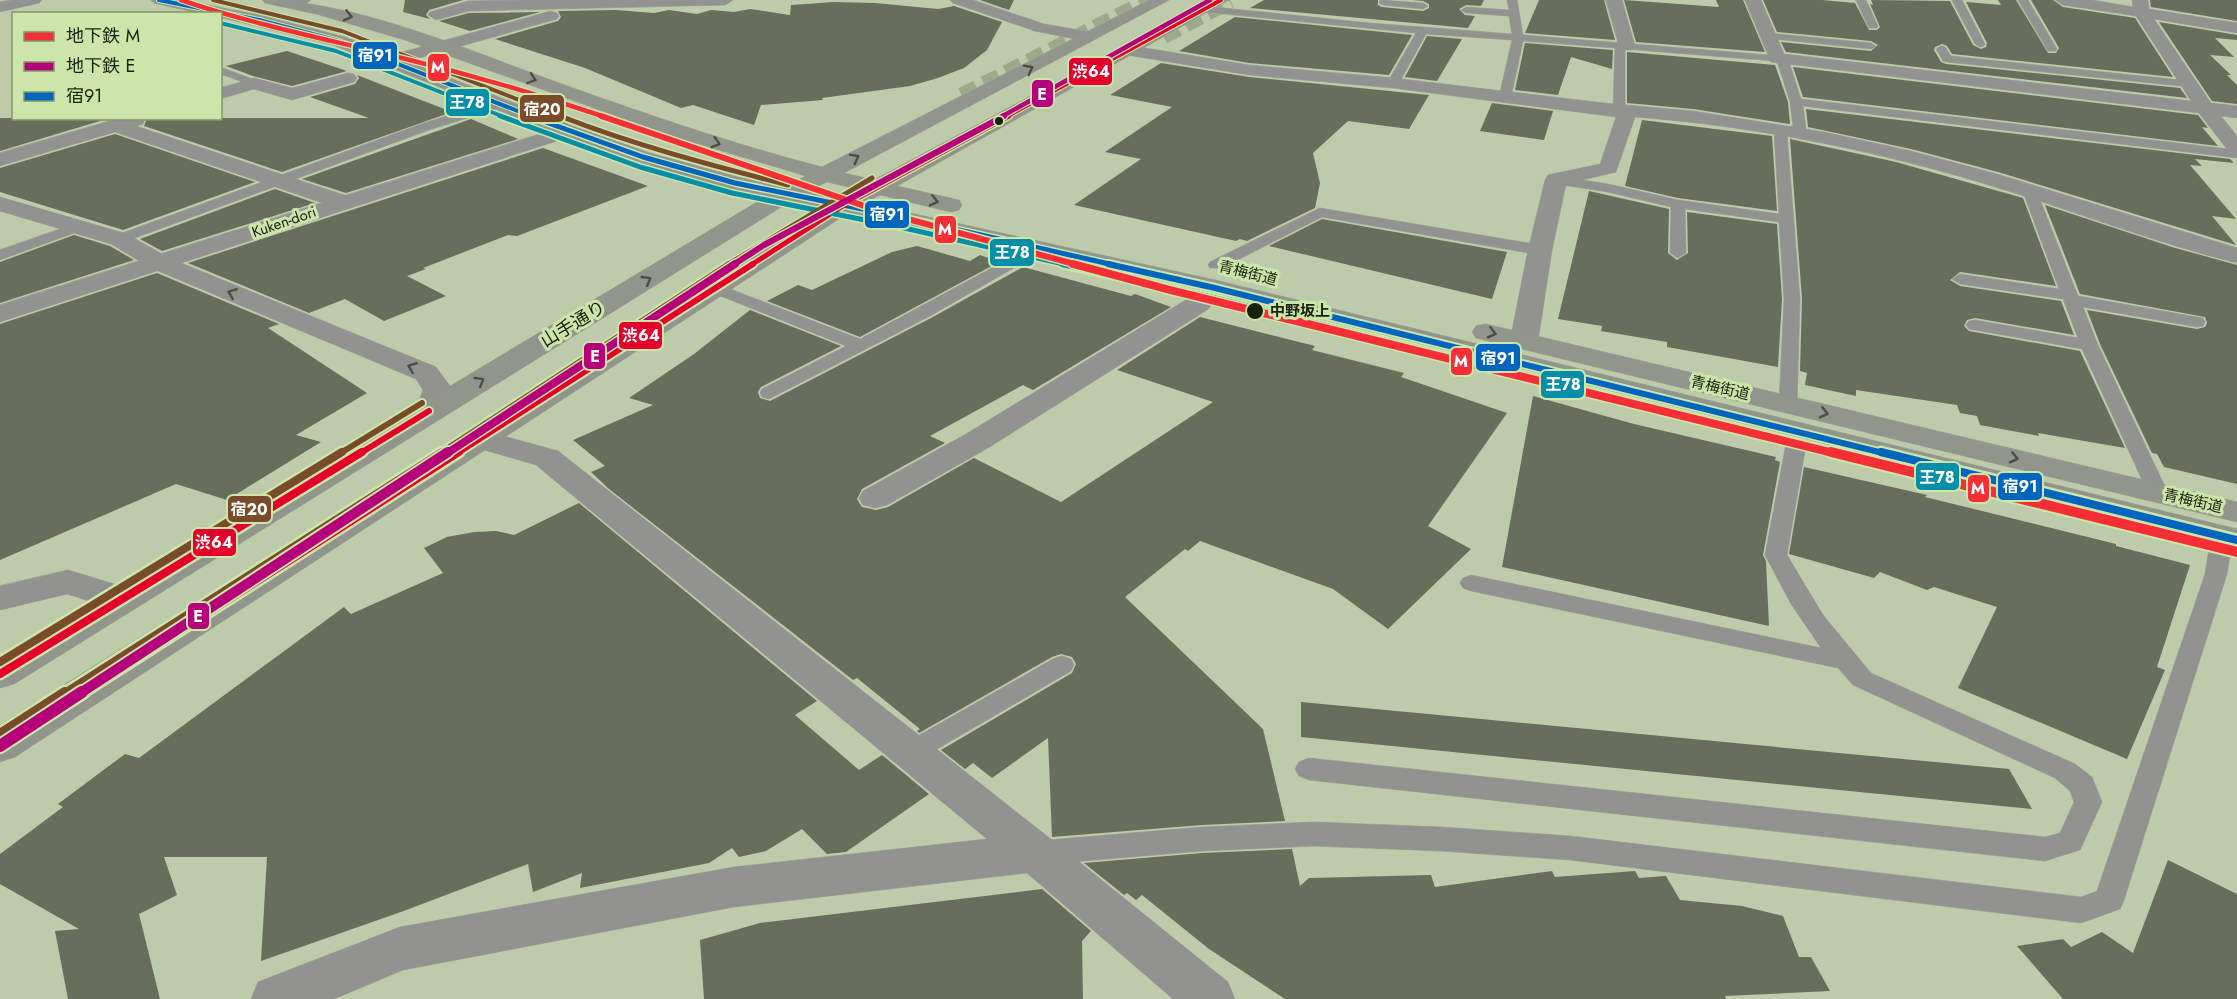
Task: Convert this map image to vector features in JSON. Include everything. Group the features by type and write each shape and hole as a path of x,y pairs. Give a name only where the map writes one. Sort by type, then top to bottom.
{"main road":[{"name":"青梅街道","path":"159,0 215,12"},
{"name":"山手通り","path":"0,674 785,195 1161,0"},
{"path":"0,746 843,206 1221,0"},
{"name":"青梅街道","path":"276,1 389,28 643,120 780,162 1798,433 2230,538"},
{"name":"青梅街道","path":"222,14 312,33 568,131 687,170 785,195 1040,248 1216,277 1524,341 2237,512"},
{"path":"683,257 727,279"}],"street":[{"path":"0,7 34,0"},
{"path":"276,1 303,0"},
{"path":"436,15 468,6 725,0"},
{"path":"958,0 1041,28 1090,37"},
{"path":"1614,0 1623,46"},
{"path":"1753,0 1777,58 2237,112"},
{"path":"2063,0 2141,7 2237,28"},
{"path":"391,62 599,3"},
{"path":"2141,7 2205,108 2237,149"},
{"path":"1127,50 1250,70 1393,83 1787,129 1892,152 2237,256"},
{"path":"222,93 254,83 292,94 348,78"},
{"path":"1524,341 1540,250 1556,180 1609,168 1626,115 1619,110"},
{"path":"0,160 134,120"},
{"path":"116,126 342,202"},
{"name":"Kuken-dori","path":"0,314 568,131"},
{"path":"0,204 119,239 160,263 426,373 438,390 430,411"},
{"path":"875,498 997,429 1198,304 1216,277"},
{"path":"482,439 547,458 1036,853 1210,999"},
{"path":"0,598 68,582 121,599"},
{"path":"276,999 400,949 734,887 1036,853"}],"lane":[{"path":"1505,97 1518,38 1512,0"},
{"path":"1861,0 1873,26"},
{"path":"1957,0 1980,44"},
{"path":"2023,0 2052,49"},
{"path":"1204,9 1378,11 1423,6"},
{"path":"1466,10 1514,13"},
{"path":"1378,11 1423,30 1777,58 1783,62 1796,102 1800,129 1780,131 1792,298 1788,404"},
{"path":"1393,83 1423,30"},
{"path":"1768,36 1870,46"},
{"path":"1619,110 1623,46"},
{"path":"1941,49 1947,59 2190,84"},
{"path":"222,71 254,83"},
{"path":"1796,102 2237,154"},
{"path":"119,239 425,127 498,104"},
{"path":"1556,180 1618,190 1678,204 1786,219"},
{"path":"2030,192 2090,345 2158,493"},
{"path":"1678,204 1678,253"},
{"path":"1216,277 1320,212 1540,250"},
{"path":"0,255 80,226"},
{"path":"769,393 1040,248"},
{"path":"727,279 860,345"},
{"path":"1960,279 2071,297 2197,322"},
{"path":"1976,325 2090,345"},
{"path":"1309,769 2045,849 2070,842 2088,802 2082,785 2065,771 1862,679 1844,661 1785,574 1776,555 1798,433"},
{"path":"1036,853 1202,839 1314,834 1441,839 1570,848 2081,910 2109,900 2216,574 2230,538"},
{"path":"1471,583 1844,661"},
{"path":"912,752 1062,665"}],"building":[{"path":"405,0 463,0 429,10 426,15 430,19 403,12"},
{"path":"980,0 1014,0 1009,10"},
{"path":"1264,0 1378,0 1378,5 1382,7 1423,11 1429,8 1429,4 1412,0 1484,0 1481,6 1466,5 1459,9 1465,15 1475,16 1468,28 1250,8"},
{"path":"1539,0 1604,0 1615,40 1525,33"},
{"path":"1624,0 1719,7 1716,0 1743,0 1765,52 1636,42"},
{"path":"1763,0 1822,0 1855,3 1869,30 1877,30 1880,27 1870,4 1873,5 1871,0 1950,1 1973,45 1981,49 1986,47 1987,43 1966,2 2001,5 1998,0 2016,0 2048,53 2056,53 2059,48 2031,0 2053,0 2063,7 2135,18 2173,77 1952,54 1947,46 1942,44 1934,50 1941,62 1946,64 2180,88 2187,98 1786,52 1781,42 1871,51 1878,45 1871,41 1777,32"},
{"path":"2150,0 2237,0 2237,21 2151,7"},
{"path":"834,2 938,9 954,6 1002,22 987,50 964,68 910,86 822,98 823,100 761,105 754,125 693,105 681,108 585,68 495,39 558,21 561,17 558,11 616,10 654,13 669,10 697,14 711,10 734,12 750,9 790,15 791,5"},
{"path":"540,12 470,31 439,21 469,13"},
{"path":"1235,17 1412,35 1389,75 1249,63 1179,51"},
{"path":"2159,22 2237,35 2237,40 2215,38 2234,57 2210,55 2231,75 2227,75 2237,85 2237,104 2212,101"},
{"path":"1427,36 1462,39 1437,81 1405,77"},
{"path":"1525,43 1613,50 1612,69 1571,57 1558,95 1515,90"},
{"path":"287,51 347,71 292,86 226,66"},
{"path":"1627,52 1775,65 1788,102 1790,124 1693,109 1627,103"},
{"path":"1161,63 1249,77 1429,95 1409,129 1348,121 1313,153 1320,183 1315,208 1247,241 1240,239 1236,241 1074,205 1141,159 1105,152 1172,107 1110,95"},
{"path":"1793,67 2198,115 2208,128 2202,127 2218,146 1803,97"},
{"path":"357,75 452,112 282,172 144,126 146,120 369,118 310,97 355,84 359,78"},
{"path":"1492,103 1553,111 1544,140 1480,131"},
{"path":"1806,109 2230,159 2234,163 2195,159 2202,166 2190,165 2236,219 2212,216 2236,245 1998,172 1911,149 1808,127"},
{"path":"0,118 103,120 0,151"},
{"path":"471,119 518,139 346,193 302,179"},
{"path":"1642,120 1772,136 1777,211 1678,198 1625,186"},
{"path":"115,134 255,182 123,230 0,192 0,168"},
{"path":"1790,139 1896,162 2023,198 2056,286 1960,272 1950,280 1960,286 2061,301 2074,335 1975,318 1967,320 1964,326 1969,331 2080,351 2125,448 1980,425 1977,416 1960,413 1957,405 1856,390 1856,396 1805,385 1807,373 1800,371 1802,299"},
{"path":"543,148 648,186 517,236 508,235 407,276 446,296 384,321 345,299 309,313 188,263"},
{"path":"275,189 315,203 162,251 140,239"},
{"path":"1589,191 1669,209 1668,253 1677,260 1688,253 1687,212 1777,224 1782,299 1778,367 1667,347 1667,342 1601,331 1602,326 1558,319"},
{"path":"2045,205 2172,247 2237,265 2237,484 2164,467 2157,454 2152,453 2100,344 2087,310 2197,329 2205,327 2207,323 2205,317 2080,294"},
{"path":"1322,219 1507,252 1492,299 1269,246"},
{"path":"74,235 110,246 134,260 0,303 0,262"},
{"path":"917,246 970,261 980,255 999,262 860,337 767,301 798,285 812,290 892,252"},
{"path":"1023,267 1131,296 1135,294 1171,307 1033,390 1023,385 930,436 945,443 862,489 857,499 862,507 876,510 888,507 974,458 1061,502 1213,402 1117,370 1200,317 1315,346 1312,350 1404,373 1401,377 1507,413 1428,526 1471,549 1388,629 1333,589 1200,541 1188,551 1185,549 1125,597 1263,729 1285,821 1052,837 1048,738 992,778 973,763 965,769 941,750 1072,673 1076,664 1072,657 1061,654 1052,657 919,733 917,731 920,729 857,678 853,680 609,489 591,472 605,466 573,440 653,405 629,398 694,354 750,310 841,346 761,387 758,392 760,398 770,401 931,318"},
{"path":"157,273 279,324 268,328 367,393 296,435 321,442 227,500 176,484 0,560 0,324"},
{"path":"1533,396 1634,424 1776,457 1775,460 1780,462 1763,555 1766,561 1769,626 1502,567"},
{"path":"1804,467 1927,495 1925,497 2116,544 2116,546 2190,565 2157,667 2165,670 2127,759 1958,688 1997,607 1934,587 1927,590 1880,572 1874,578 1789,554"},
{"path":"579,503 817,701 795,715 859,770 882,755 929,794 846,852 827,854 802,829 766,851 739,857 732,848 709,863 580,888 582,873 533,892 528,864 261,961 267,857 164,857 177,895 139,914 160,999 68,999 55,931 79,929 0,884 0,854 63,807 58,804 125,754 139,758 344,607 351,614 443,573 424,548 447,537 474,532 496,531 514,535"},
{"path":"1301,702 2009,769 2032,809 1301,737"},
{"path":"1292,849 1300,886 1309,878 1431,875 1435,887 1552,871 1555,877 1635,871 1639,878 1666,876 1680,900 1742,906 1783,916 1799,957 1811,957 1830,991 1725,996 1726,999 1285,999 1209,949 1142,895 1136,900 1127,893 1124,895 1084,863 1202,853"},
{"path":"2168,860 2237,894 2237,999 2063,999 2017,946 2063,939 2071,947 2102,932 2133,953"},
{"path":"1042,889 1091,931 1082,941 1083,999 704,999 700,940 760,923"}],"tunnel":[{"path":"962,96 1151,0"},
{"path":"1163,36 1230,0"}],"metro line":[{"name":"M","path":"181,0 216,12"},
{"name":"E","path":"0,746 764,245 928,158 1210,0"},
{"name":"M","path":"222,14 400,57 541,95 882,212 1170,290 2237,552"}],"transit line":[{"name":"宿91","path":"159,0 219,12"},
{"name":"宿20","path":"213,0 342,31 607,134 690,160 788,185"},
{"name":"渋64","path":"0,746 843,206 1221,0"},
{"name":"宿91","path":"222,13 339,41 568,131 643,157 735,183 906,218 1215,288 2237,540"},
{"name":"王78","path":"222,23 336,51 565,141 640,167 732,193 904,228 1213,298 2234,550"},
{"name":"宿20","path":"0,734 442,452 733,261 872,178"},
{"name":"宿20","path":"0,662 422,403"},
{"name":"渋64","path":"0,674 429,411"}],"place":[{"name":"中野坂上","path":"1255,311"}]}
